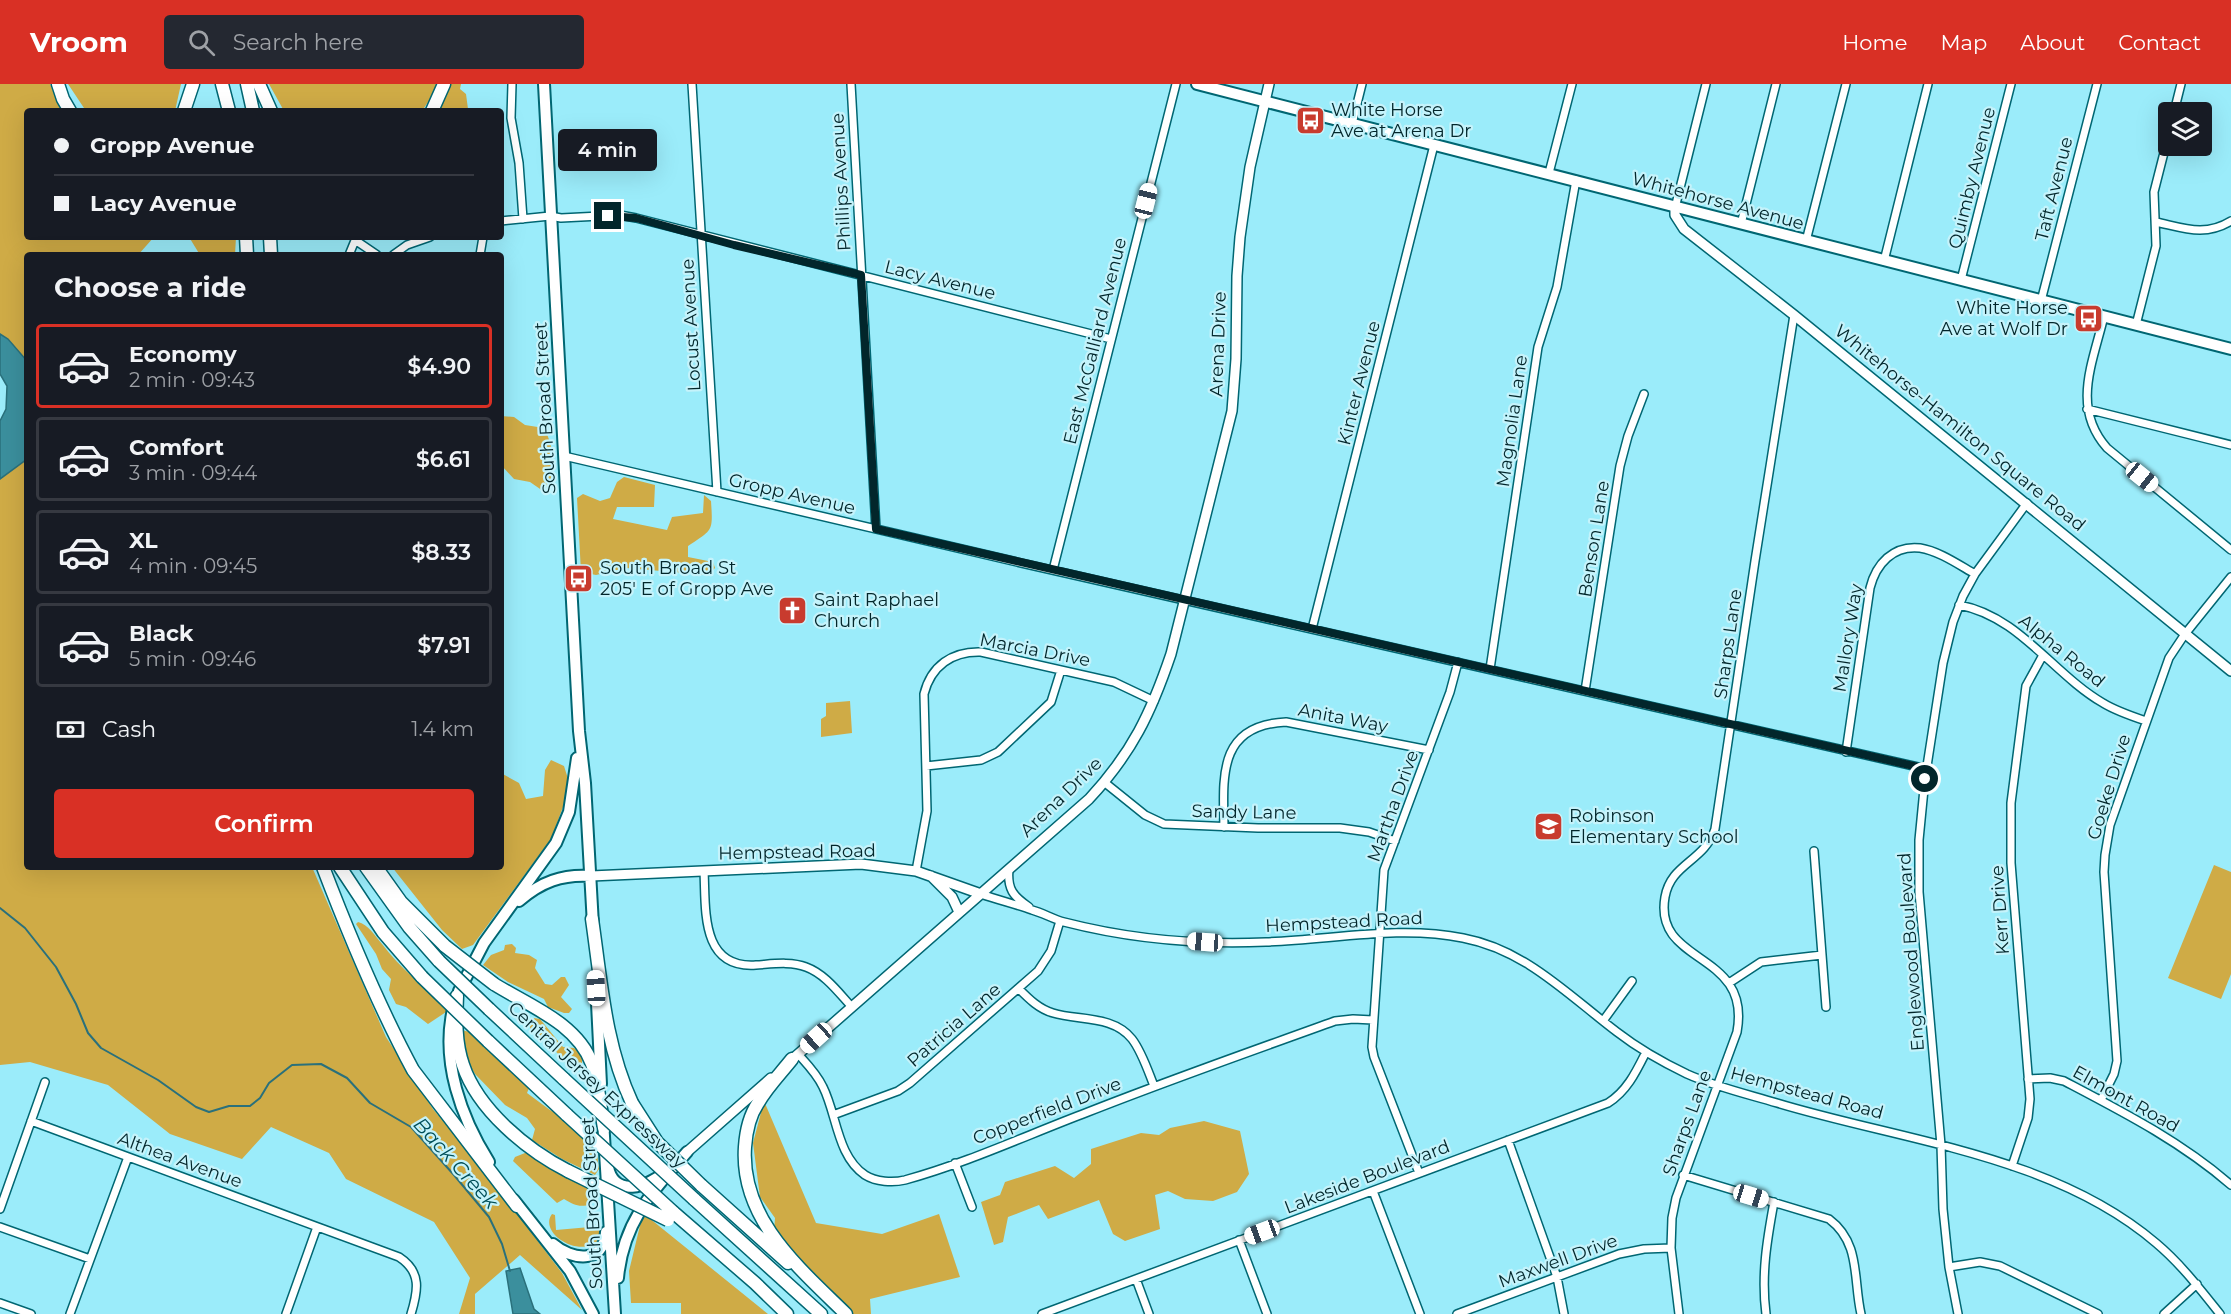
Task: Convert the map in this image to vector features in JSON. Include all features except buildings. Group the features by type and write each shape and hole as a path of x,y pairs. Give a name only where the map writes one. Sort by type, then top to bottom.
{"highway":[{"path":"58,84 68,108"},
{"path":"185,108 193,84"},
{"path":"222,84 228,108"},
{"path":"247,84 252,108"},
{"path":"260,84 270,108"},
{"path":"433,108 444,84"},
{"path":"323,870 413,1070 517,1206"},
{"path":"342,870 383,932 422,977 670,1216 740,1275 755,1283 787,1314"},
{"name":"Central Jersey Expressway","path":"368,870 409,927 439,961 564,1079 821,1314"},
{"path":"378,870 401,902 445,946 494,984 561,1024 580,1042 594,1071 604,1128"},
{"path":"592,919 608,1032 616,1063 632,1103 657,1142 845,1313"},
{"path":"457,996 455,1026 462,1063 472,1085 489,1108 519,1139 549,1162 670,1216"},
{"path":"795,1057 758,1103 752,1114 744,1157 748,1186 766,1228 798,1267 845,1313"}],"main road":[{"name":"South Broad Street","path":"544,84 579,731 591,876 605,1154 616,1314"},
{"name":"Whitehorse Avenue","path":"1197,84 2231,349"},
{"name":"Arena Drive","path":"687,1152 1089,799 1132,745 1154,701 1171,654 1232,411 1236,360 1239,237 1250,166 1269,84"},
{"name":"Whitehorse-Hamilton Square Road","path":"1675,208 1675,214 1684,229 2027,503 2231,671"},
{"name":"South Broad Street","path":"579,731 573,797 563,829 548,856 484,942 457,996 449,1036 451,1068 455,1083 478,1144 517,1206 570,1271 593,1314"},
{"name":"Hempstead Road","path":"591,876 861,864 916,871 981,894"},
{"path":"505,913 545,882 572,875 591,876"},
{"path":"929,875 952,897 959,912"},
{"path":"605,1154 612,1179 630,1188 636,1188 661,1175 687,1152"},
{"path":"616,1314 619,1266 627,1233 645,1202 687,1152"},
{"path":"535,1228 559,1249 585,1257 591,1256 605,1242 609,1220"}],"street":[{"path":"512,84 512,118 519,163 523,219"},
{"name":"Locust Avenue","path":"692,84 717,492"},
{"name":"Phillips Avenue","path":"851,84 876,529"},
{"name":"East McGalliard Avenue","path":"1053,570 1176,84"},
{"path":"1352,124 1362,84"},
{"path":"1549,173 1572,84"},
{"path":"1675,208 1706,84"},
{"path":"1741,224 1776,84"},
{"path":"1806,241 1846,84"},
{"path":"1884,261 1928,84"},
{"name":"Quimby Avenue","path":"1961,280 2011,84"},
{"name":"Taft Avenue","path":"2041,301 2097,84"},
{"path":"2176,102 2181,84"},
{"name":"Kinter Avenue","path":"1312,629 1434,144"},
{"path":"2136,325 2156,246 2154,192 2163,156"},
{"name":"Magnolia Lane","path":"1490,669 1538,346 1557,288 1576,180"},
{"name":"Lacy Avenue","path":"504,222 550,216 561,218 620,215 1111,339"},
{"path":"2156,222 2200,231 2211,230 2231,221"},
{"path":"357,240 373,252"},
{"path":"397,252 407,245 421,240"},
{"name":"Sharps Lane","path":"1679,1314 1671,1248 1672,1218 1683,1175 1737,1032 1739,1021 1737,1001 1729,982 1718,971 1678,942 1668,926 1664,908 1665,898 1671,880 1685,864 1701,853 1712,837 1794,315"},
{"path":"2104,316 2086,389 2087,409 2093,430 2107,448 2231,550"},
{"name":"Benson Lane","path":"1585,691 1620,466 1644,394"},
{"path":"2087,409 2231,445"},
{"name":"Gropp Avenue","path":"564,456 1927,769"},
{"name":"Englewood Boulevard","path":"1958,1314 1949,1267 1943,1209 1941,1145 1919,892 1919,840 1927,769 1947,641 1959,605 1975,574 2027,503"},
{"name":"Mallory Way","path":"1846,752 1870,588 1877,568 1898,551 1919,548 1932,551 1975,574"},
{"name":"Goeke Drive","path":"2101,1100 2114,1074 2117,1061 2104,855 2110,825 2169,658 2185,634 2231,577"},
{"name":"Alpha Road","path":"1959,605 1977,609 1998,619 2103,703 2146,721"},
{"name":"Marcia Drive","path":"916,871 927,811 924,694 930,676 943,662 960,654 981,652 1114,682 1154,701"},
{"name":"Kerr Drive","path":"2012,1166 2029,1112 2011,864 2011,803 2026,686 2043,655"},
{"name":"Martha Drive","path":"1419,1173 1372,1047 1379,934 1384,870 1450,692 1458,662"},
{"path":"926,766 981,760 998,752 1051,702 1061,670"},
{"name":"Anita Way","path":"1224,827 1223,778 1226,762 1238,742 1264,725 1286,722 1429,750"},
{"name":"Sandy Lane","path":"1104,782 1154,820 1174,826 1340,828 1369,832 1395,841"},
{"path":"1814,851 1826,1008"},
{"path":"1009,869 1007,882 1012,894 1036,911"},
{"path":"704,871 707,929 710,939 722,955 747,966 791,963 809,968 828,981 851,1006"},
{"name":"Hempstead Road","path":"981,894 1060,921 1131,935 1205,942 1271,942 1379,934 1438,934 1492,945 1543,973 1646,1052 1690,1075 1833,1120 1941,1145 2012,1166 2067,1188 2132,1224 2156,1243 2197,1284 2220,1314"},
{"name":"Patricia Lane","path":"833,1115 898,1091 910,1083 1038,971 1046,961 1060,921"},
{"path":"1729,982 1761,962 1822,955"},
{"path":"1603,1021 1632,981"},
{"path":"1019,989 1034,1004 1052,1013 1108,1023 1125,1032 1137,1047 1154,1086"},
{"name":"Copperfield Drive","path":"795,1057 824,1088 852,1162 864,1175 893,1182 903,1181 955,1163 1154,1086 1335,1021 1373,1020"},
{"name":"Lakeside Boulevard","path":"1047,1313 1614,1099 1629,1084 1646,1052"},
{"name":"Elmont Road","path":"2028,1079 2058,1080 2101,1100 2171,1139 2231,1185"},
{"path":"0,1209 45,1082"},
{"name":"Althea Avenue","path":"31,1121 406,1261 415,1273 418,1290 411,1314"},
{"path":"1508,1140 1557,1277 1564,1314"},
{"path":"70,1314 128,1157"},
{"path":"955,1163 972,1208"},
{"path":"1683,1175 1829,1219 1843,1231 1852,1248 1861,1314"},
{"path":"1373,1191 1420,1314"},
{"path":"1766,1314 1764,1260 1774,1202"},
{"path":"0,1227 90,1259"},
{"path":"286,1314 317,1227"},
{"path":"1239,1240 1267,1314"},
{"name":"Maxwell Drive","path":"1457,1314 1630,1251 1671,1248"},
{"path":"1949,1267 1980,1262 2000,1266 2083,1311 2098,1314"},
{"path":"1136,1279 1149,1314"},
{"path":"2164,1314 2197,1284"},
{"path":"0,1303 31,1314"}],"shaded area":[{"path":"0,84 50,84 61,108 24,108 24,240 151,240 141,252 24,252 24,358 8,339 0,334"},
{"path":"68,84 181,84 176,108 84,108"},
{"path":"269,84 436,84 434,93 424,108 282,108"},
{"path":"451,84 461,84 460,89 466,94 468,108 439,108"},
{"path":"191,240 236,240 235,252 198,252"},
{"path":"504,416 514,417 525,425 544,428 552,452 553,469 543,491 530,482 514,479 504,468"},
{"path":"24,461 24,870 313,870 386,1037 433,1109 484,1170 562,1273 582,1310 520,1255 475,1294 475,1314 459,1314 470,1278 434,1222 346,1179 329,1153 271,1127 242,1159 170,1134 108,1085 30,1062 0,1065 0,479"},
{"path":"624,477 655,485 654,507 617,507 613,519 667,530 672,517 703,513 704,495 711,501 710,529 688,546 688,557 713,562 715,568 708,575 626,568 596,575 581,572 577,498 583,494 600,501 610,498 617,482"},
{"path":"850,701 852,733 821,737 821,719 826,716 826,703"},
{"path":"551,760 564,766 569,782 563,807 551,839 473,945 462,949 442,930 394,870 504,870 504,775 519,783 526,799 543,796 545,770"},
{"path":"2214,865 2231,872 2231,974 2221,999 2168,978"},
{"path":"358,922 368,928 404,969 447,1007 446,1012 428,1024 406,1007 396,1004 389,990 391,979 382,969 376,954 356,924"},
{"path":"512,944 516,948 515,953 529,955 537,960 535,968 545,984 552,985 561,977 565,977 569,985 561,997 572,1009 569,1013 548,1007 544,999 508,982 483,965 491,955 504,950 505,945"},
{"path":"534,1018 540,1019 563,1047 574,1048 582,1055 582,1063 576,1069 567,1065 549,1043 531,1030 528,1022"},
{"path":"462,1030 473,1033 526,1082 529,1088 527,1093 562,1116 596,1146 599,1169 595,1175 562,1159 532,1140 535,1129 527,1118 505,1105 475,1074 464,1055"},
{"path":"764,1101 816,1223 882,1234 939,1214 960,1277 870,1299 871,1314 848,1314 773,1245 775,1218 760,1197 753,1143"},
{"path":"1204,1121 1240,1131 1249,1174 1237,1192 1213,1201 1185,1199 1168,1191 1155,1195 1160,1229 1125,1241 1113,1234 1099,1200 1048,1219 1039,1205 1008,1217 1003,1242 994,1245 981,1202 1000,1195 1005,1182 1055,1166 1074,1178 1091,1164 1091,1149 1141,1133 1159,1135 1170,1128"},
{"path":"525,1153 594,1190 595,1195 591,1204 577,1205 564,1199 557,1203 513,1161 515,1157"},
{"path":"643,1213 768,1314 681,1314 681,1303 631,1303 629,1271"},
{"path":"552,1214 555,1215 556,1230 590,1227 598,1223 601,1237 594,1244 584,1247 565,1242 551,1230 549,1222"}],"water":[{"path":"0,334 8,339 24,358 24,461 0,479 0,421 6,409 7,386 0,374"},
{"path":"520,1268 534,1309 540,1314 513,1314 506,1271"}],"waterway":[{"name":"Back Creek","path":"0,908 25,928 56,967 76,1004 88,1033 101,1048 158,1080 196,1107 209,1112 229,1106 250,1106 260,1098 269,1083 292,1065 321,1064 347,1078 370,1103 411,1127 454,1175 489,1217 502,1244 510,1271"}],"place":[{"name":"White Horse Ave at Arena Dr","path":"1310,120"},
{"name":"White Horse Ave at Wolf Dr","path":"2089,318"},
{"name":"South Broad St 205' E of Gropp Ave","path":"579,578"},
{"name":"Saint Raphael Church","path":"793,610"},
{"name":"Robinson Elementary School","path":"1548,826"}],"route":[{"path":"608,216 620,215 636,218 734,245 861,275 876,529 1927,769 1925,779"}]}
